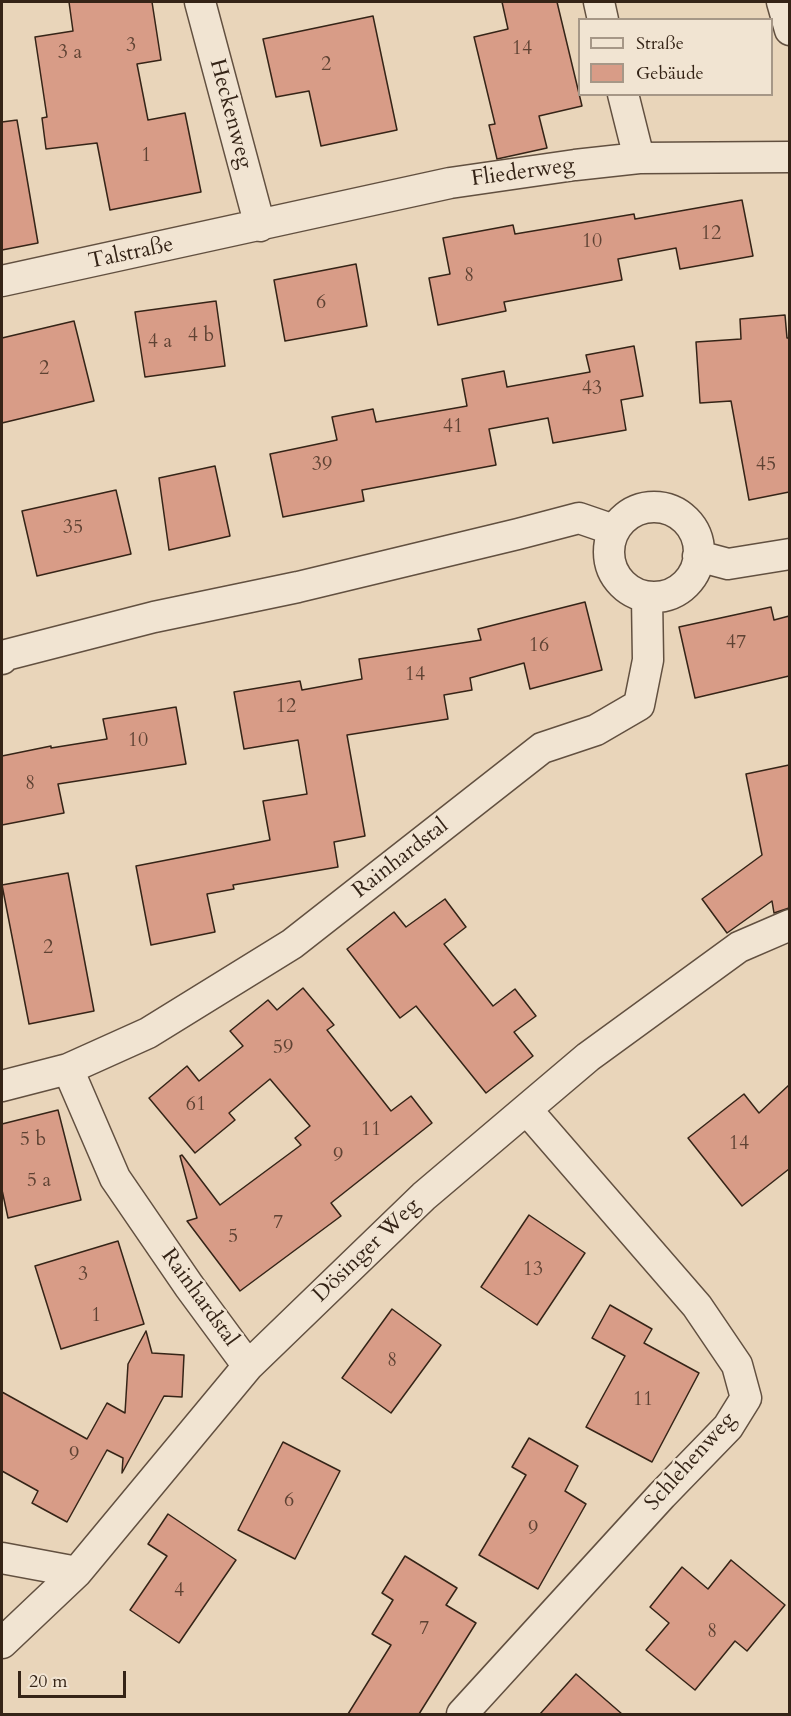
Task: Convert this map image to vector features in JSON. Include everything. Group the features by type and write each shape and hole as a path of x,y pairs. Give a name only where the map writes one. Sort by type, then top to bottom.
{"street":[{"name":"Heckenweg","path":"200,2 260,226"},
{"path":"599,2 603,18"},
{"path":"782,2 789,30"},
{"path":"623,96 639,158"},
{"name":"Fliederweg","path":"260,226 450,183 575,165 639,158 789,157"},
{"name":"Talstraße","path":"2,281 260,226"},
{"path":"651,507 667,509 680,516 691,527 697,541 698,556 695,571 675,592 647,597 633,592 622,584 613,572 609,559 609,544 614,531 623,519 636,511 651,507"},
{"path":"2,659 6,655 154,617 309,584 579,518 614,531"},
{"path":"698,556 728,564 789,555"},
{"name":"Rainhardstal","path":"2,1086 68,1070 148,1033 292,944 542,748 596,730 639,705 648,660 647,597"},
{"name":"Dösinger Weg","path":"2,1643 77,1572 248,1366 424,1196 588,1057 739,947 789,925"},
{"name":"Rainhardstal","path":"68,1070 115,1178 189,1286 248,1366"},
{"name":"Schlehenweg","path":"462,1714 662,1495 728,1427 746,1398 737,1365 697,1306 527,1110"},
{"path":"2,1558 77,1572"}],"building":[{"path":"69,2 152,2 161,60 137,64 148,120 185,113 201,192 110,210 97,143 46,149 42,118 47,117 35,37 73,31"},
{"path":"502,2 557,2 582,106 539,116 547,148 497,159 489,125 495,124 474,37 508,29"},
{"path":"373,16 397,130 321,146 309,91 276,97 263,39"},
{"path":"17,120 38,243 2,250 2,122"},
{"path":"742,200 753,256 680,269 676,248 618,259 622,280 504,302 506,311 438,325 429,278 450,274 443,238 513,225 515,234 634,214 635,219"},
{"path":"356,264 367,326 285,341 274,280"},
{"path":"216,301 225,366 145,377 135,312"},
{"path":"785,315 787,338 789,338 789,492 749,500 731,401 700,403 696,342 741,339 740,319"},
{"path":"74,321 94,401 2,423 2,338"},
{"path":"634,346 643,396 621,400 626,430 553,443 548,418 489,429 496,465 362,490 364,501 283,517 270,454 337,440 332,417 373,409 376,422 467,406 462,379 504,371 507,387 590,372 586,355"},
{"path":"215,466 230,536 169,550 159,478"},
{"path":"116,490 131,554 37,576 22,511"},
{"path":"585,602 602,670 530,689 524,663 470,678 472,690 444,695 448,719 347,735 365,836 334,842 338,867 233,885 234,889 207,894 215,932 151,945 136,866 270,840 263,801 307,794 298,740 244,749 234,692 300,681 302,690 362,679 359,659 481,640 478,629"},
{"path":"771,607 774,620 789,616 789,676 695,698 679,627"},
{"path":"176,707 186,764 58,784 64,813 2,825 2,756 51,746 51,748 107,739 103,719"},
{"path":"789,765 789,908 774,913 772,901 727,933 702,899 762,855 746,774"},
{"path":"68,873 94,1011 29,1024 2,885"},
{"path":"445,899 466,927 444,944 493,1006 515,989 536,1016 514,1032 533,1056 486,1093 416,1006 400,1018 347,949 394,912 406,927"},
{"path":"303,988 334,1025 327,1030 391,1111 411,1096 432,1123 331,1203 341,1216 240,1291 187,1221 197,1218 180,1156 182,1155 220,1205 301,1145 295,1138 310,1126 270,1079 229,1113 235,1120 195,1153 149,1098 187,1066 199,1081 243,1046 230,1031 268,1000 277,1010"},
{"path":"789,1085 789,1169 742,1206 688,1138 744,1094 759,1113"},
{"path":"58,1110 81,1200 8,1218 2,1190 2,1124"},
{"path":"529,1215 585,1253 537,1325 481,1287"},
{"path":"118,1241 144,1324 61,1349 35,1266"},
{"path":"610,1305 652,1329 644,1343 699,1373 652,1462 586,1427 625,1356 592,1338"},
{"path":"392,1309 441,1345 391,1413 342,1378"},
{"path":"146,1331 152,1353 184,1355 182,1397 164,1396 122,1473 123,1458 107,1450 67,1522 32,1503 38,1491 2,1471 2,1392 87,1439 107,1403 125,1413 128,1364"},
{"path":"529,1438 578,1466 565,1491 586,1504 538,1589 479,1555 526,1475 512,1467"},
{"path":"283,1442 340,1471 295,1559 238,1530"},
{"path":"168,1514 236,1560 179,1643 130,1610 167,1556 148,1544"},
{"path":"405,1556 457,1588 446,1605 476,1623 419,1714 348,1714 391,1645 372,1634 393,1600 382,1593"},
{"path":"731,1560 785,1605 747,1651 735,1641 695,1690 646,1650 669,1623 650,1607 682,1567 708,1589"},
{"path":"576,1674 622,1714 540,1714"}]}
